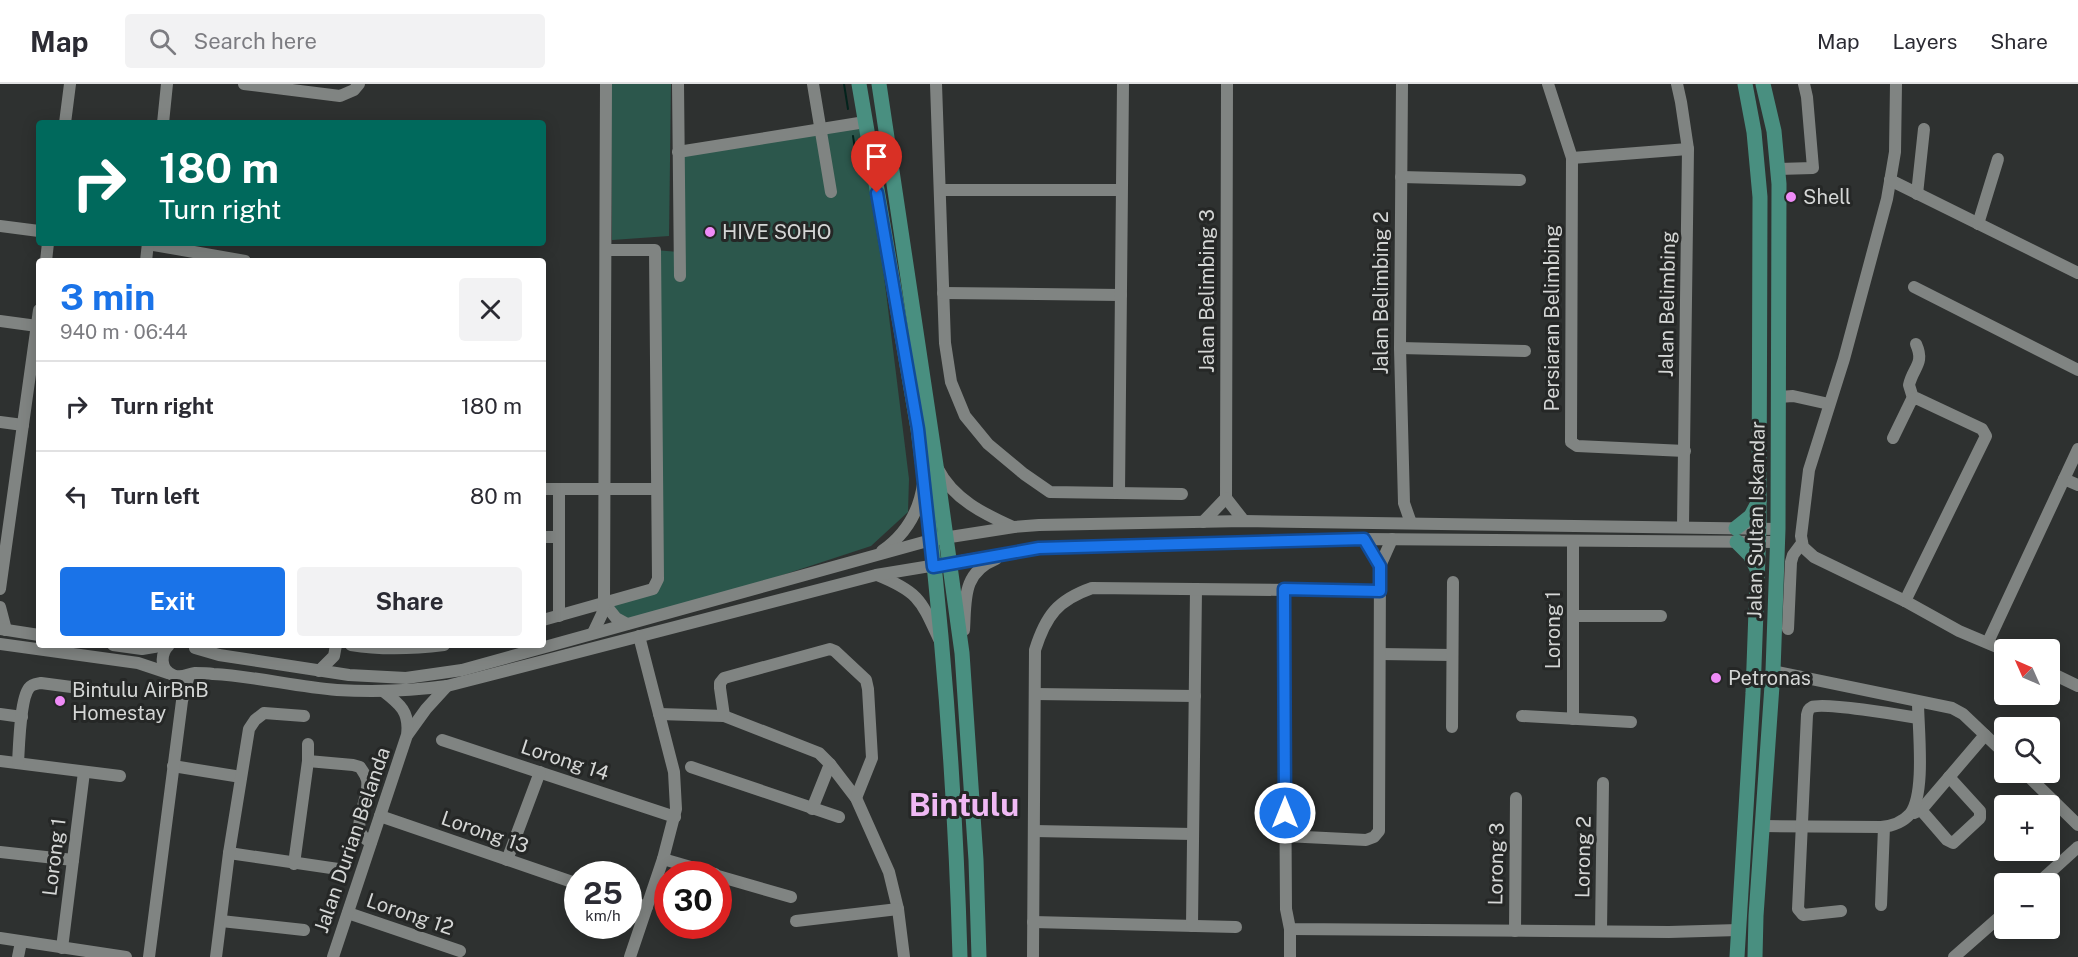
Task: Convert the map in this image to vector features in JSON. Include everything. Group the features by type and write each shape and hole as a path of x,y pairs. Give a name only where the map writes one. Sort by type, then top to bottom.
{"main road":[{"path":"859,84 918,429 924,477 941,643 957,859 960,957"},
{"path":"879,84 962,652 976,860 979,957"},
{"name":"Jalan Sultan Iskandar","path":"1737,957 1759,535 1760,197 1754,132 1745,84"},
{"name":"Jalan Sultan Iskandar","path":"1755,957 1773,671 1778,536 1780,254 1778,169 1774,131 1763,84"},
{"path":"1758,572 1750,555 1736,535 1751,516 1759,500"}],"street":[{"path":"65,120 70,84"},
{"path":"163,120 167,84"},
{"path":"244,84 340,96 354,90 359,84"},
{"path":"593,633 602,614 604,603 606,84"},
{"path":"678,84 680,276"},
{"path":"813,84 831,192"},
{"path":"936,84 945,343 951,382 965,416 988,444 1050,492 1182,494"},
{"path":"1119,493 1123,84"},
{"name":"Jalan Belimbing 3","path":"1226,498 1227,84"},
{"name":"Jalan Belimbing 2","path":"1402,84 1400,348 1404,503 1411,523"},
{"name":"Persiaran Belimbing","path":"1548,84 1572,158 1571,442 1577,446 1685,451"},
{"name":"Jalan Belimbing","path":"1677,84 1688,149 1683,526"},
{"path":"1778,169 1814,168 1804,84"},
{"path":"1896,84 1895,152 1890,180 1878,236 1809,470 1802,524 1802,543 1803,547 1814,557 1905,601 1959,631 1994,645"},
{"path":"678,152 865,122"},
{"path":"1917,194 1924,129"},
{"path":"1572,158 1688,149"},
{"path":"1978,224 1998,159"},
{"path":"1401,177 1520,180"},
{"path":"1890,180 2078,273"},
{"path":"939,190 1121,190"},
{"path":"0,226 36,231"},
{"path":"164,246 229,258"},
{"path":"546,619 653,589 658,579 655,250 606,250"},
{"path":"1914,287 2078,370"},
{"path":"943,293 1121,295"},
{"path":"0,321 36,326"},
{"path":"0,590 5,523 23,425 36,333"},
{"path":"1893,438 1913,398 1909,385 1920,360 1916,344"},
{"path":"1400,348 1525,351"},
{"path":"1779,397 1793,396 1829,404"},
{"path":"1905,601 1986,436 1982,429 1913,398"},
{"path":"0,422 23,425"},
{"path":"1988,642 2078,449"},
{"path":"936,465 943,479 960,496 990,517 1014,527"},
{"path":"864,558 883,551 900,535 915,514 924,477"},
{"path":"2064,479 2078,485"},
{"path":"546,489 657,489"},
{"path":"559,489 559,616"},
{"path":"1203,522 1226,498 1244,521"},
{"path":"1390,523 1404,503"},
{"path":"546,646 931,540 1014,527 1244,521 1683,526 1736,535"},
{"path":"0,644 138,663 177,677 190,674 214,674 335,690 412,691 447,686 876,575 1039,548 1364,539 1573,542 1736,535 1778,536"},
{"path":"546,537 559,537"},
{"path":"1364,539 1380,566"},
{"path":"1286,836 1366,840 1374,837 1379,831 1380,566 1392,539"},
{"name":"Lorong 1","path":"1573,542 1573,719"},
{"path":"1788,629 1791,562 1802,543"},
{"path":"962,652 964,598 970,582 982,565 1011,553"},
{"path":"876,575 903,585 919,599 941,643"},
{"path":"1452,582 1452,727"},
{"path":"1033,956 1035,650 1041,631 1054,610 1073,595 1092,588 1380,591"},
{"path":"1192,926 1196,589"},
{"path":"1284,589 1286,909 1290,929 1290,957"},
{"path":"604,603 616,618 627,624"},
{"path":"0,607 3,629 36,634"},
{"path":"1573,616 1661,616"},
{"path":"634,956 675,817 674,772 639,636"},
{"path":"166,648 162,658 165,669 170,674 182,701"},
{"path":"149,957 182,701 190,674 198,664 194,648"},
{"path":"199,648 219,655 319,671 406,678 462,670 540,648"},
{"path":"373,648 424,648"},
{"path":"724,716 720,688 720,683 724,678 830,649 835,651 866,680 868,689 872,758 856,798"},
{"path":"319,671 335,650 349,675"},
{"path":"1380,654 1452,655"},
{"path":"1773,671 1958,711 1994,744"},
{"path":"2060,677 2078,686"},
{"path":"18,763 27,690 35,684 117,693"},
{"path":"407,735 447,686"},
{"path":"1842,686 1842,707"},
{"path":"383,691 394,699 407,715 407,735"},
{"path":"1035,694 1195,696"},
{"path":"1918,702 1919,780 1915,812 1953,843 1980,818 1980,811 1949,777"},
{"path":"1841,911 1803,915 1798,909 1809,709 1814,706 1842,707 1918,718"},
{"path":"216,957 229,854 249,729 264,713 304,716"},
{"path":"0,714 22,717"},
{"path":"659,714 724,716 819,753 856,798 889,872 898,909 904,957"},
{"path":"1522,716 1630,722"},
{"name":"Jalan Durian Belanda","path":"333,957 407,735"},
{"path":"1762,826 1884,827 1894,825 1915,812 1985,735"},
{"name":"Lorong 14","path":"442,740 675,817"},
{"path":"294,864 308,761 308,744"},
{"path":"0,761 120,776"},
{"path":"308,761 353,765 360,768 368,782 359,826 360,834 371,842"},
{"path":"812,809 830,764"},
{"path":"173,766 241,777"},
{"path":"691,766 839,817"},
{"name":"Lorong 1","path":"62,948 84,772"},
{"path":"507,860 540,772"},
{"name":"Lorong 2","path":"1601,932 1603,783"},
{"path":"2035,783 2078,825"},
{"name":"Lorong 3","path":"1515,931 1516,798"},
{"name":"Lorong 13","path":"380,816 564,879"},
{"path":"1881,905 1884,827"},
{"path":"1034,831 1193,834"},
{"path":"2049,873 2078,847"},
{"path":"0,852 73,860"},
{"path":"229,854 338,869"},
{"path":"663,859 670,861"},
{"path":"732,879 791,897"},
{"path":"642,905 647,907"},
{"path":"796,921 898,909"},
{"name":"Lorong 12","path":"348,913 460,951"},
{"path":"221,921 304,930"},
{"path":"1033,922 1236,927"},
{"path":"1954,957 1994,922"},
{"path":"1290,929 1601,932 1738,930"},
{"path":"0,938 126,957"},
{"path":"18,957 21,942"}],"green space":[{"path":"611,84 671,84 669,236 612,240"},
{"path":"865,122 909,479 908,512 871,546 627,624 604,603 653,589 655,250 679,252 678,152"}],"waterway":[{"path":"844,84 848,109"},
{"path":"853,136 856,156"}],"place":[{"name":"Shell","path":"1791,197"},
{"name":"HIVE SOHO","path":"710,232"},
{"name":"Petronas","path":"1716,678"},
{"name":"Bintulu AirBnB Homestay","path":"60,701"}],"district":[{"name":"Bintulu","path":"964,804"}],"route":[{"path":"877,193 918,429 933,567 1039,548 1364,539 1380,566 1380,591 1284,589 1285,813"}]}
